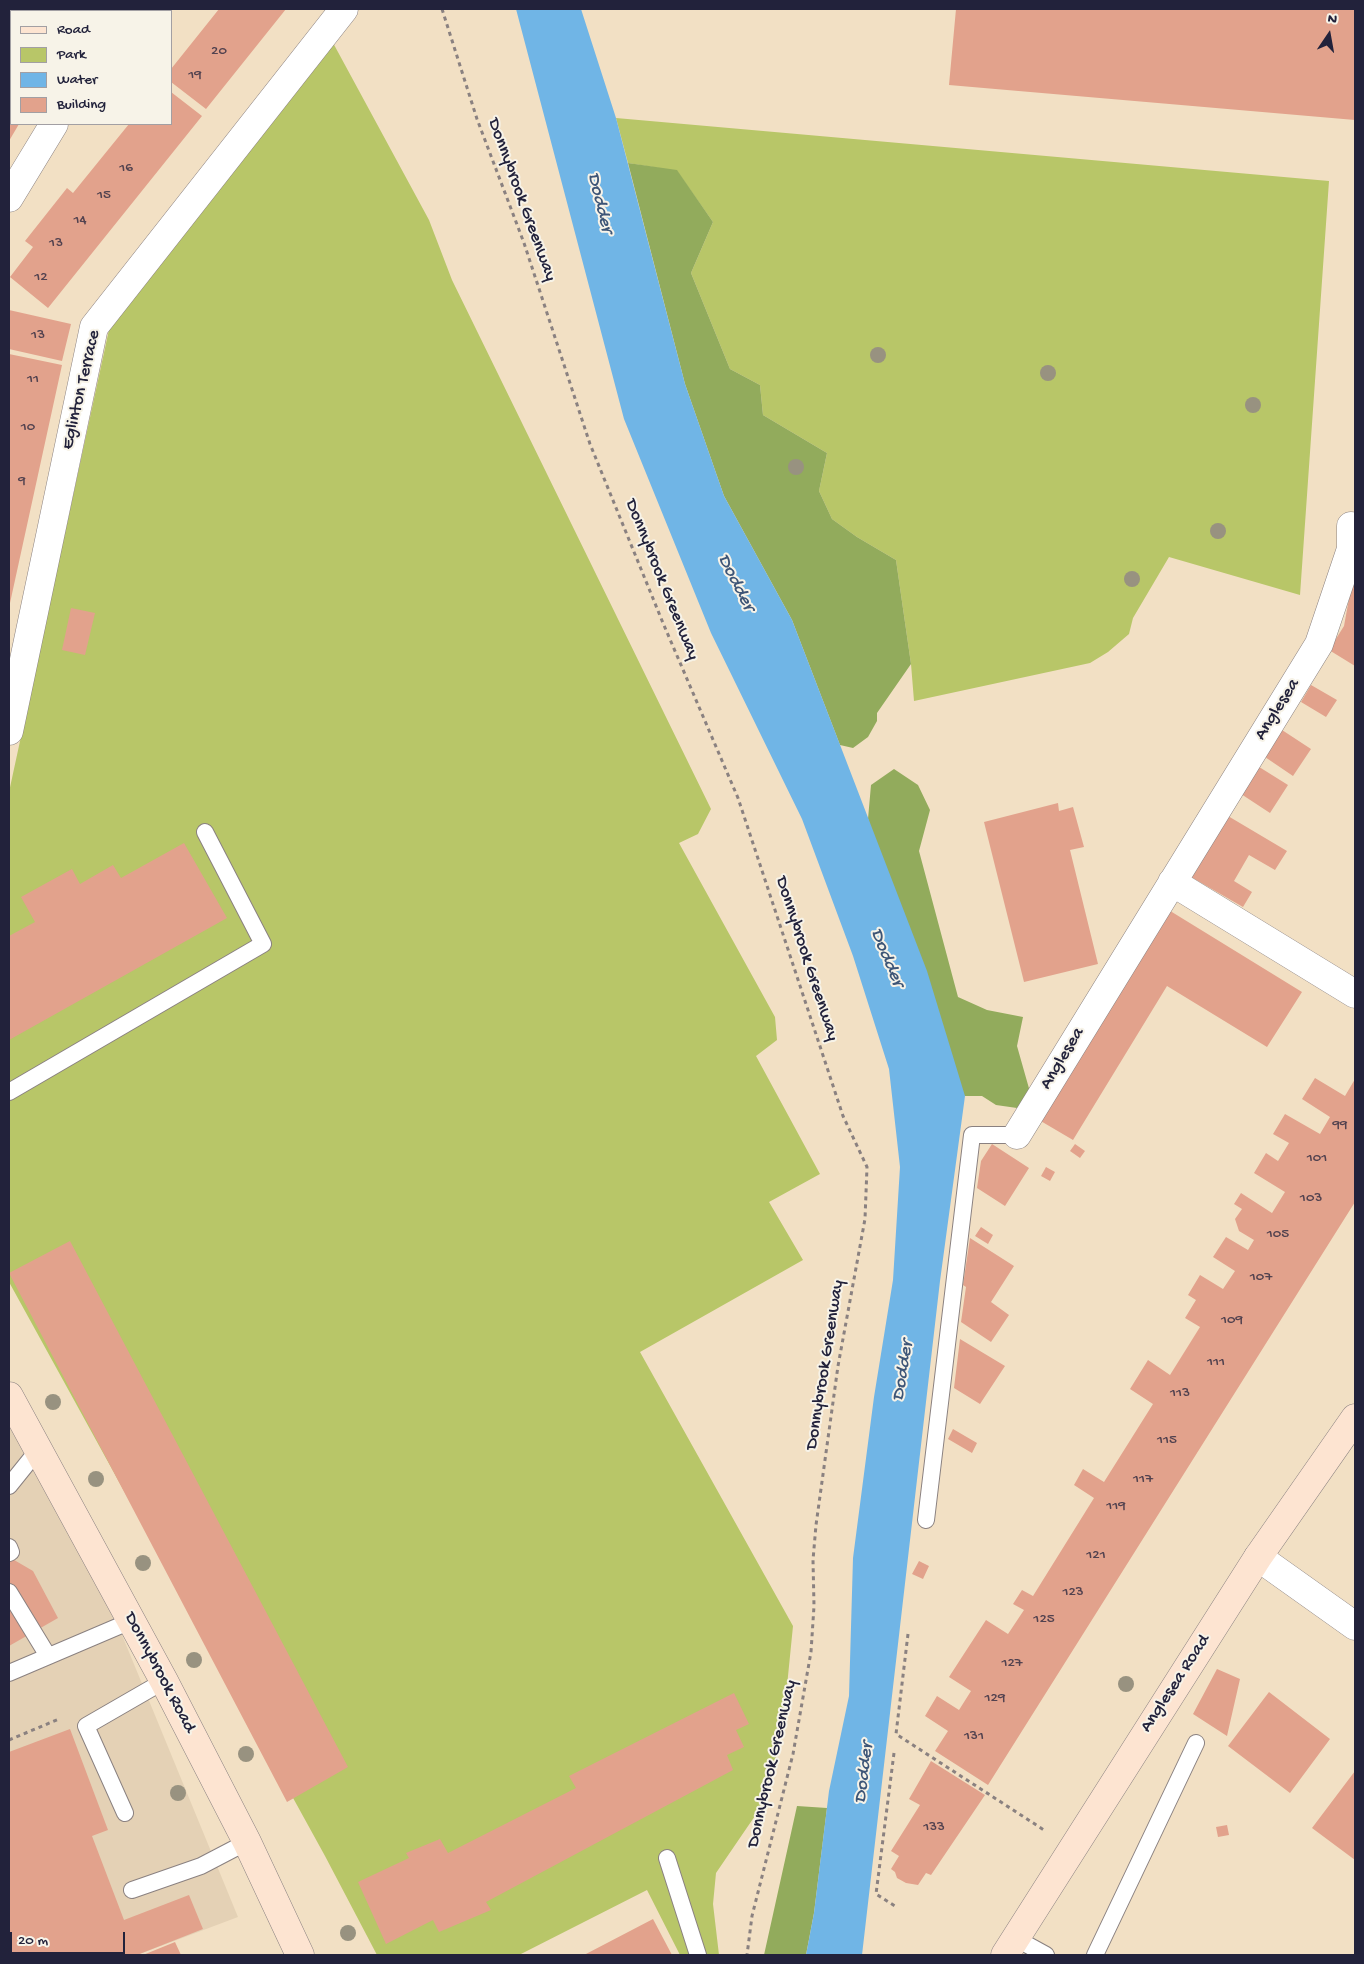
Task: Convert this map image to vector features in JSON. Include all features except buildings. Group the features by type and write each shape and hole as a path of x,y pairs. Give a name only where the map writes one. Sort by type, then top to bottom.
{"main road":[{"name":"Donnybrook Road","path":"9,1396 164,1681 246,1842 300,1955"},
{"name":"Anglesea Road","path":"1010,1947 1258,1557 1355,1418"}],"street":[{"name":"Eglinton Terrace","path":"9,731 94,327 344,9"},
{"path":"9,198 53,125"},
{"name":"Anglesea","path":"1017,1134 1319,644 1351,549 1351,526"},
{"path":"1172,882 1355,994"},
{"path":"1258,1557 1355,1626"}],"lane":[{"path":"9,1092 263,944 205,832"},
{"path":"926,1520 972,1135 1017,1134"},
{"path":"9,1486 38,1450"},
{"path":"9,1547 11,1552 9,1553"},
{"path":"9,1592 48,1656"},
{"path":"9,1673 131,1621"},
{"path":"125,1813 86,1726 164,1681"},
{"path":"1096,1955 1196,1743"},
{"path":"132,1890 201,1866 246,1842"},
{"path":"667,1858 698,1955"},
{"path":"1010,1947 1046,1955"}],"path":[{"name":"Donnybrook Greenway","path":"442,9 477,119 524,243 590,444 663,623 738,798 843,1116 867,1167 865,1219 838,1366 816,1525 813,1560 814,1606 811,1652 793,1754 754,1907 747,1955"},
{"path":"908,1634 896,1734 1072,1848"},
{"path":"9,1740 60,1718 86,1726"},
{"path":"894,1753 876,1894 895,1906"}],"shaded area":[{"path":"9,1406 115,1618 238,1917 137,1955 9,1955"}],"green space":[{"path":"332,41 429,220 452,280 711,809 698,834 679,843 775,1017 777,1040 756,1056 820,1174 769,1202 803,1260 640,1352 793,1626 783,1726 772,1774 759,1810 716,1873 713,1904 719,1955 680,1955 647,1890 519,1955 377,1955 325,1856 9,1282 9,792 110,325"},
{"path":"616,118 1329,181 1300,595 1169,557 1133,618 1129,634 1108,652 1090,663 914,701 911,664 896,560 857,537 832,519 819,491 827,453 763,415 760,385 730,369 691,273 713,222 677,171 628,163"},
{"path":"628,163 677,170 713,222 691,273 730,369 760,385 763,415 827,453 819,491 832,519 857,537 896,560 911,664 877,713 877,721 868,737 853,748 840,745 792,620 724,496 685,384"},
{"path":"894,769 918,785 930,810 919,851 958,997 987,1010 1023,1017 1017,1046 1032,1099 1017,1108 996,1105 982,1096 965,1096 950,1089 868,819 871,785"},
{"path":"797,1806 827,1808 814,1913 806,1955 764,1955"}],"water":[{"name":"Dodder","path":"516,9 581,9 616,118 685,384 724,496 792,620 927,971 965,1096 940,1281 862,1955 806,1955 814,1913 829,1791 849,1696 853,1558 874,1397 893,1280 900,1167 889,1069 853,956 802,819 711,633 624,419"}]}
